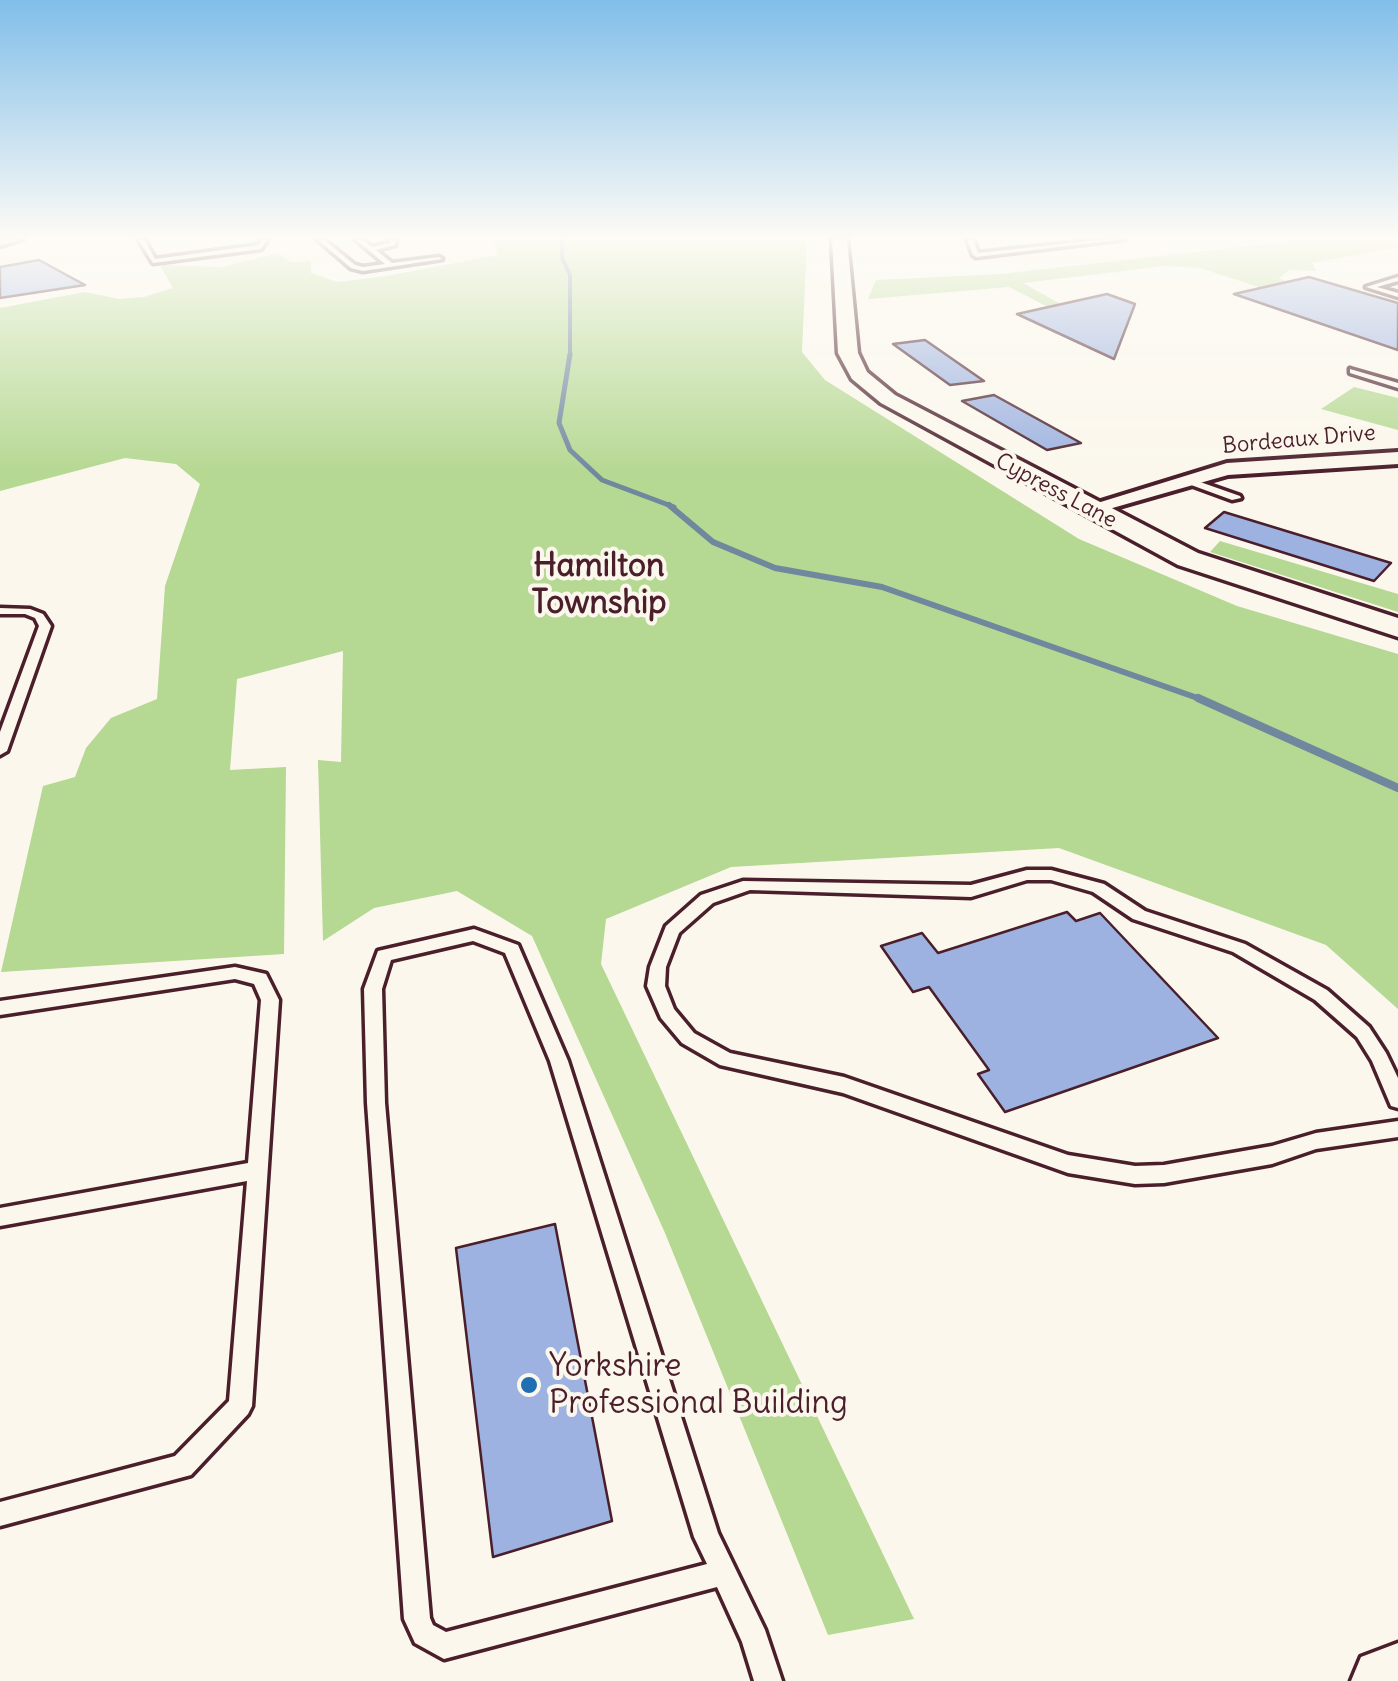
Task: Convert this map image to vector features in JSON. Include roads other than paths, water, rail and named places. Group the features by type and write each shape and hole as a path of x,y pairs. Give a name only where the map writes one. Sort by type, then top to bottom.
{"street":[{"name":"Cypress Lane","path":"845,317 848,353 860,375 898,405 1188,559 1398,628"},
{"name":"Bordeaux Drive","path":"1088,508 1258,464 1398,458"},
{"path":"1385,1681 1398,1677"}],"lane":[{"path":"1353,371 1398,386"},
{"path":"1186,480 1236,498"},
{"path":"0,611 26,610 39,616 45,626 0,751"},
{"path":"1398,1100 1380,1058 1363,1032 1308,986 1239,948 1139,915 1098,888 1051,875 1027,874 971,890 768,883 739,887 706,899 688,914 672,930 658,967 656,986 668,1013 688,1038 726,1060 844,1085 1068,1164 1135,1175 1164,1174 1272,1156 1316,1141 1398,1129"},
{"path":"724,1572 444,1646 424,1634 417,1619 376,1103 373,989 384,954 474,934 512,949 558,1061 708,1536 755,1640 768,1681"},
{"path":"0,1008 235,973 260,978 270,1000 240,1406 182,1466 0,1514"},
{"path":"0,1216 257,1170"}],"waterway":[{"path":"570,317 570,354"},
{"path":"570,354 559,423 570,450 602,480 669,505"},
{"path":"669,505 674,507"},
{"path":"669,505 713,542 775,568 882,587 1200,699"},
{"path":"1200,699 1206,701"},
{"path":"1200,699 1398,788"}],"place":[{"name":"Yorkshire Professional Building","path":"529,1385"}],"district":[{"name":"Hamilton Township","path":"599,586"}]}
